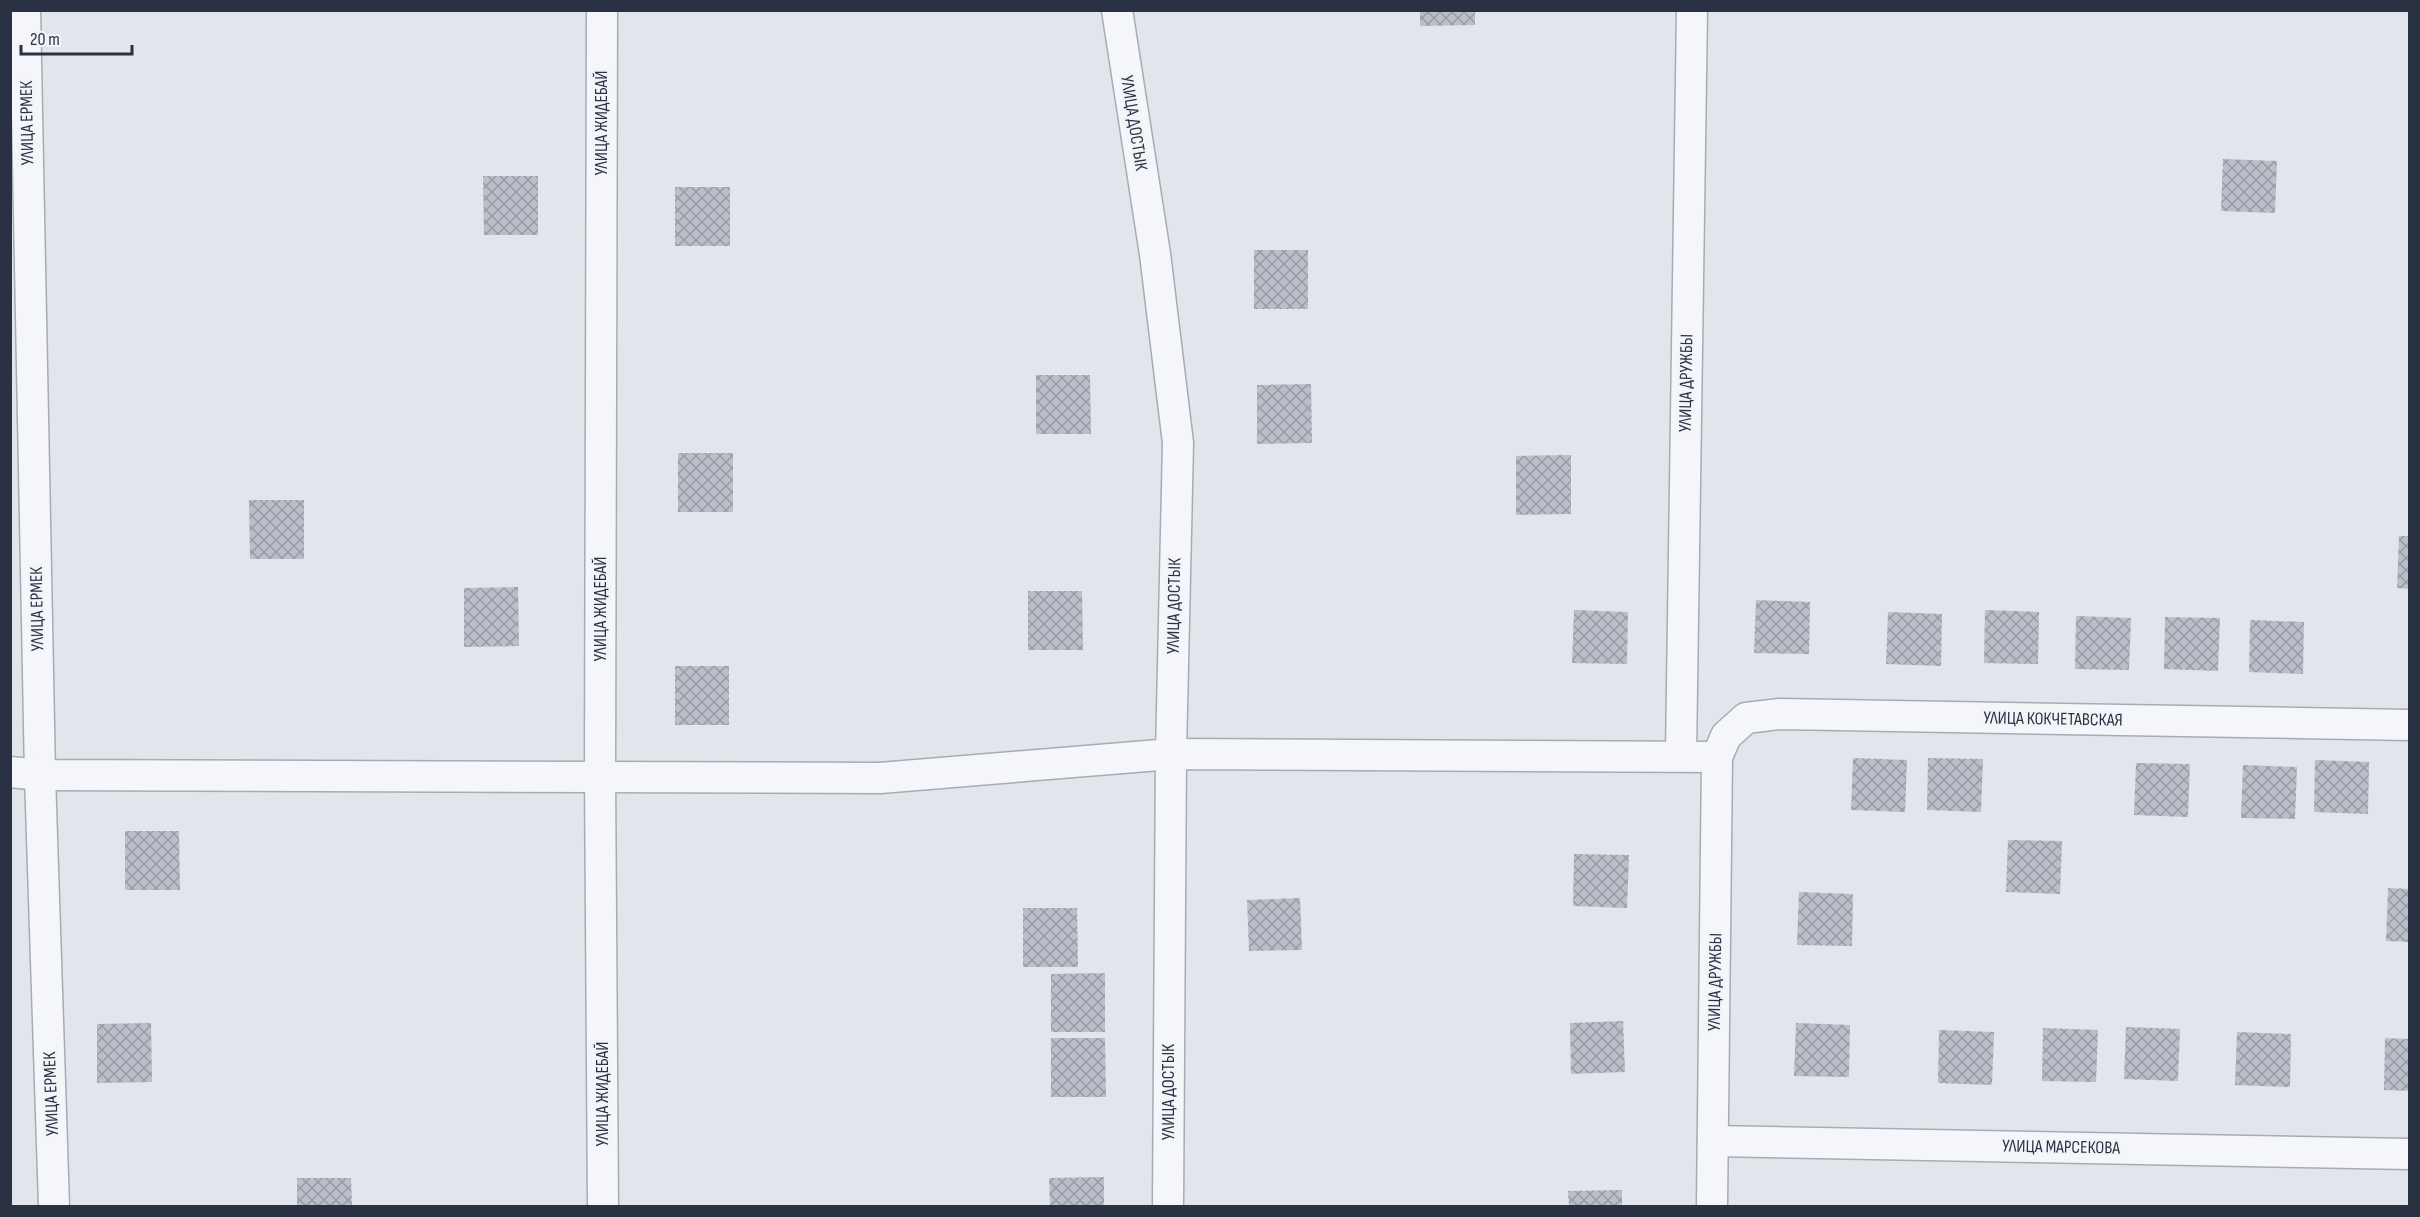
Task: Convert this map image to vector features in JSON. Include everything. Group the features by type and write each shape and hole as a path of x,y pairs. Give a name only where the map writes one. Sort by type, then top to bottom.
{"street":[{"name":"УЛИЦА ЕРМЕК","path":"25,10 40,775 54,1206"},
{"name":"УЛИЦА ЖИДЕБАЙ","path":"602,10 600,775 603,1206"},
{"name":"УЛИЦА ДОСТЫК","path":"1117,10 1155,254 1178,443 1171,754 1168,1206"},
{"name":"УЛИЦА ДРУЖБЫ","path":"1681,755 1692,10"},
{"name":"УЛИЦА КОКЧЕТАВСКАЯ","path":"1717,757 1726,736 1746,718 1780,714 2409,725"},
{"path":"10,772 40,775 600,775 880,778 1171,754 1681,755 1717,757"},
{"name":"УЛИЦА ДРУЖБЫ","path":"1712,1206 1717,757"},
{"name":"УЛИЦА МАРСЕКОВА","path":"1713,1141 2409,1154"}],"building":[{"path":"1420,10 1475,10 1475,25 1420,26"},
{"path":"2223,159 2277,161 2275,213 2221,211"},
{"path":"483,176 538,176 538,235 484,235"},
{"path":"675,187 730,187 730,246 675,246"},
{"path":"1254,250 1308,250 1308,309 1254,309"},
{"path":"1036,375 1090,375 1091,434 1036,434"},
{"path":"1311,384 1312,443 1257,444 1257,385"},
{"path":"678,453 733,453 733,512 678,512"},
{"path":"1571,455 1571,514 1516,515 1516,456"},
{"path":"249,500 304,500 304,559 250,559"},
{"path":"2399,536 2410,536 2410,589 2397,588"},
{"path":"518,587 519,646 464,647 464,588"},
{"path":"1028,591 1082,591 1083,650 1028,650"},
{"path":"1756,600 1810,602 1809,654 1754,653"},
{"path":"1574,610 1628,612 1627,664 1572,663"},
{"path":"1985,610 2039,612 2038,664 1984,663"},
{"path":"1888,612 1942,614 1941,666 1886,664"},
{"path":"2076,616 2131,618 2129,670 2075,669"},
{"path":"2165,617 2220,618 2218,671 2164,669"},
{"path":"2250,620 2304,622 2303,674 2249,672"},
{"path":"675,666 729,666 729,725 675,725"},
{"path":"1853,758 1907,760 1905,812 1851,810"},
{"path":"1928,758 1983,759 1981,812 1927,810"},
{"path":"2315,760 2369,762 2368,814 2314,812"},
{"path":"2136,763 2190,764 2188,817 2134,815"},
{"path":"2243,765 2297,767 2295,819 2241,818"},
{"path":"125,831 179,831 180,890 125,890"},
{"path":"2008,840 2062,841 2060,894 2006,892"},
{"path":"1574,854 1629,855 1627,908 1573,906"},
{"path":"2388,888 2410,889 2410,942 2386,941"},
{"path":"1799,892 1853,894 1852,946 1797,945"},
{"path":"1300,898 1302,950 1249,951 1247,900"},
{"path":"1023,908 1077,908 1078,967 1023,967"},
{"path":"1105,973 1105,1032 1051,1032 1051,974"},
{"path":"1623,1021 1625,1072 1571,1074 1570,1023"},
{"path":"151,1023 152,1082 97,1083 97,1024"},
{"path":"1796,1023 1850,1025 1849,1077 1794,1076"},
{"path":"2126,1027 2180,1029 2178,1081 2124,1079"},
{"path":"2043,1028 2098,1030 2096,1082 2042,1081"},
{"path":"1939,1030 1994,1032 1992,1085 1938,1083"},
{"path":"2237,1032 2291,1034 2290,1087 2235,1085"},
{"path":"1051,1038 1105,1038 1106,1097 1051,1097"},
{"path":"2385,1038 2410,1039 2410,1091 2384,1090"},
{"path":"1104,1177 1104,1206 1050,1206 1049,1178"},
{"path":"297,1178 351,1178 352,1206 297,1206"},
{"path":"1622,1190 1622,1206 1569,1206 1568,1191"}]}
